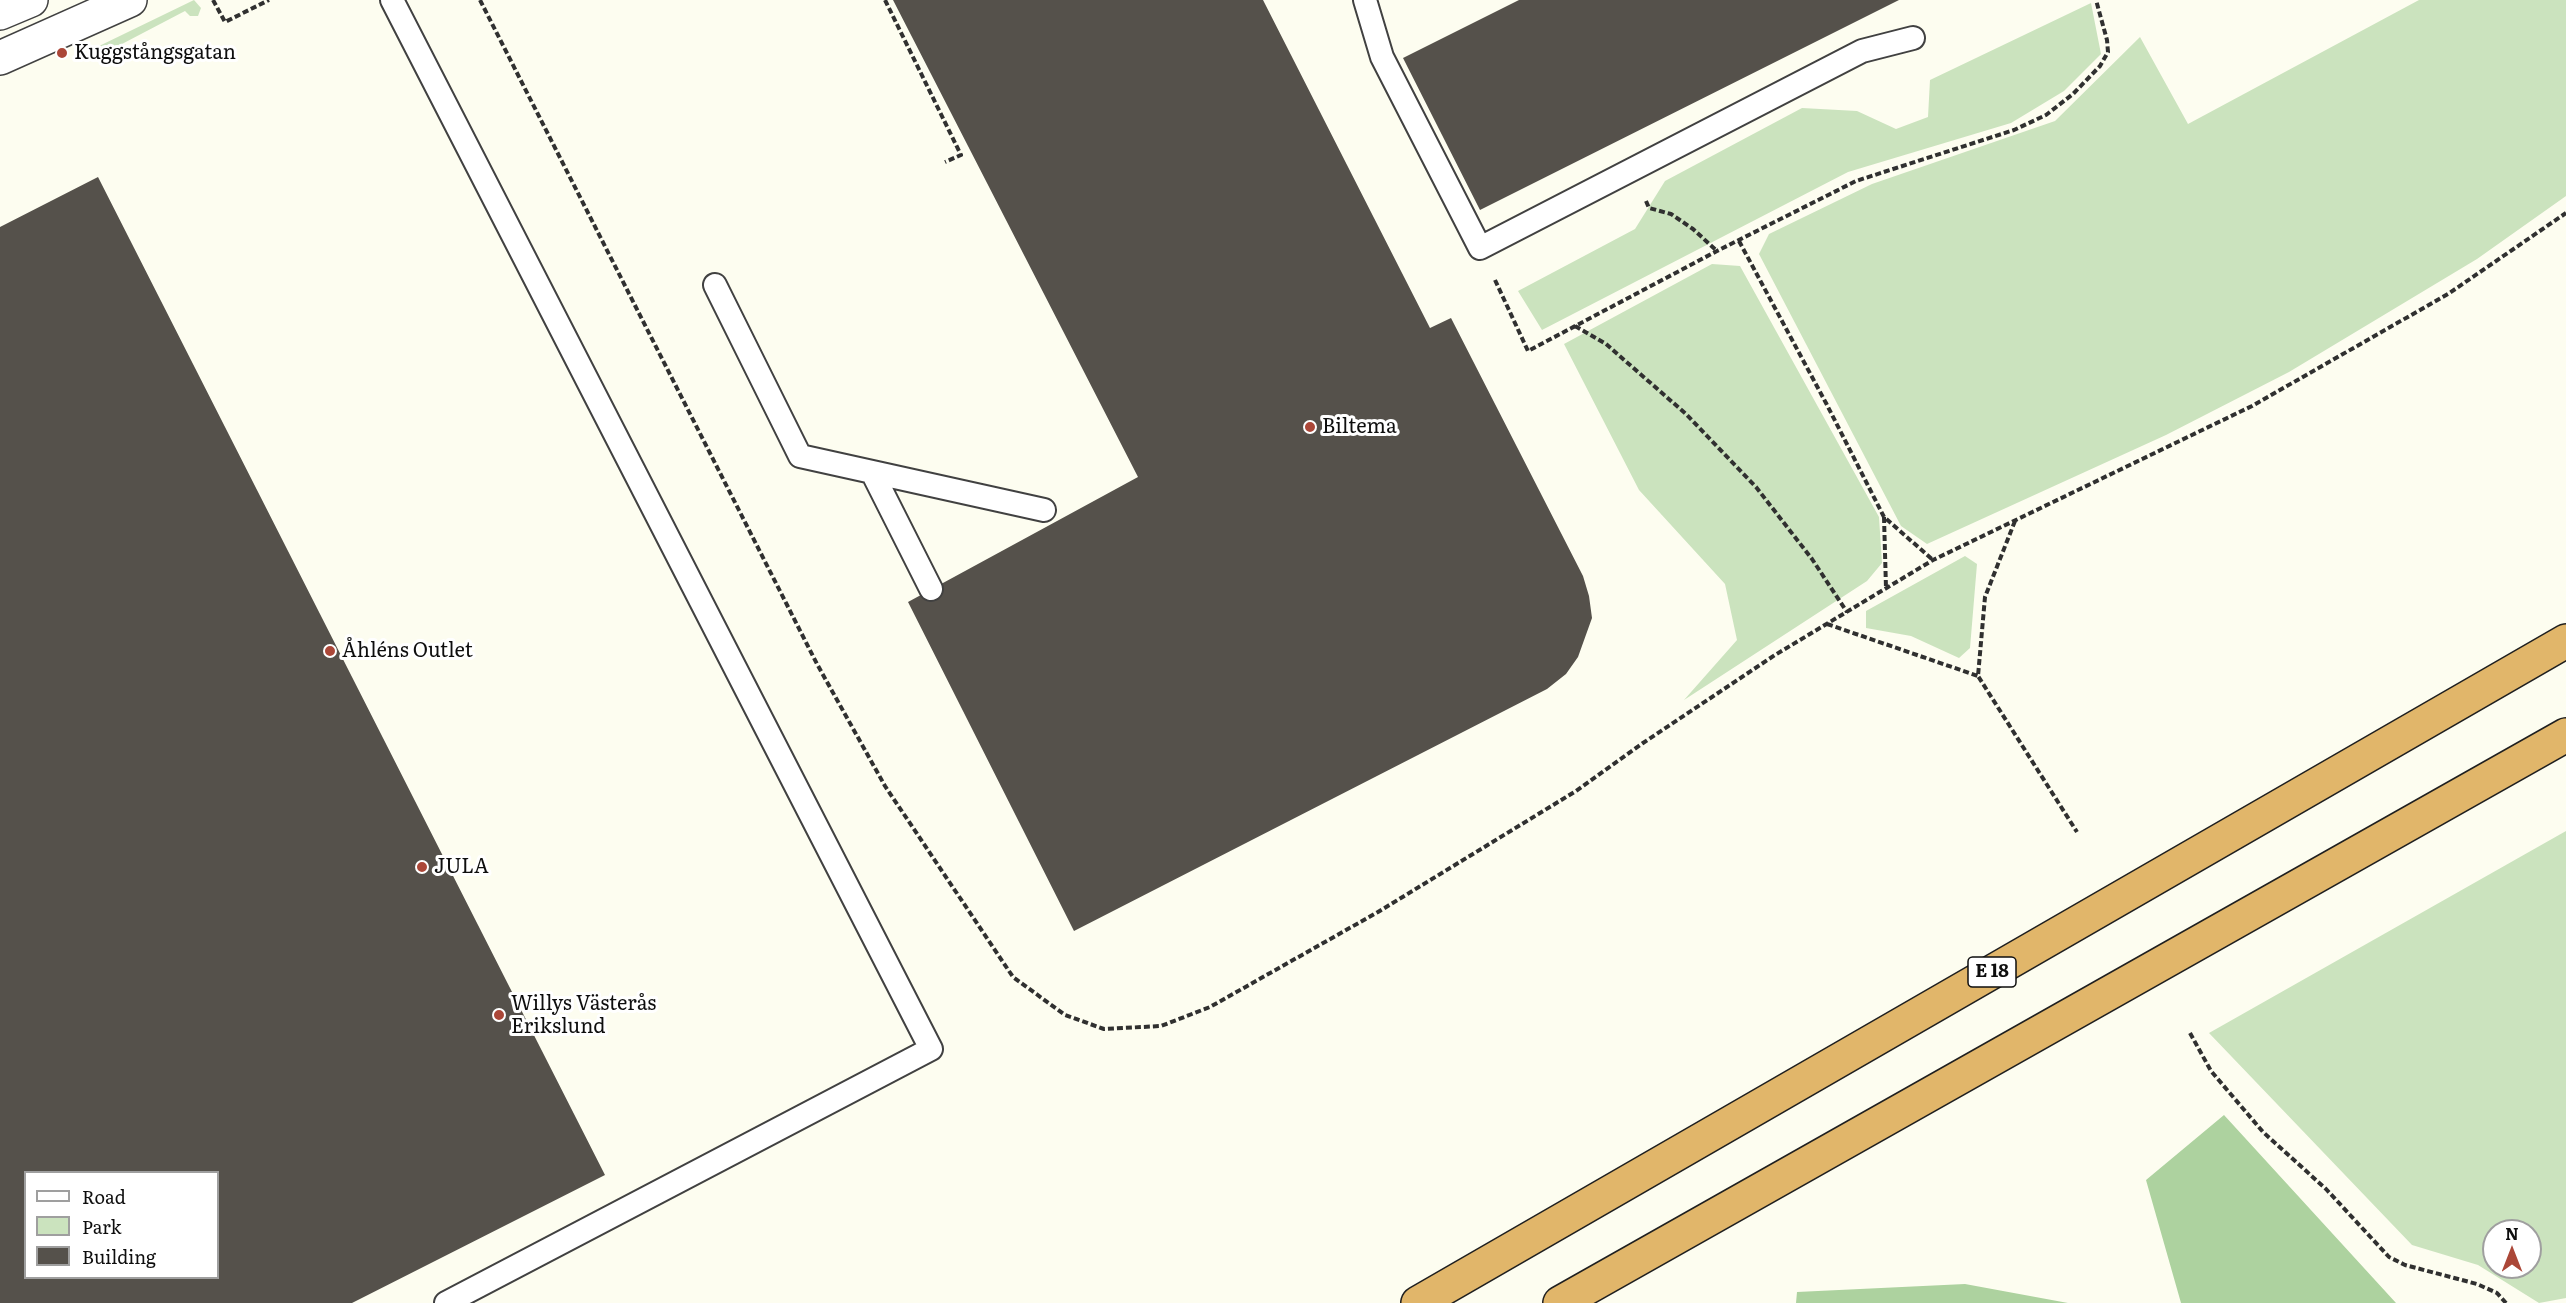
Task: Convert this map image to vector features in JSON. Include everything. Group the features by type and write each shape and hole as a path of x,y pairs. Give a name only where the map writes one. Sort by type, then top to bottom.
{"highway":[{"name":"E 18","path":"1418,1303 2566,641"},
{"path":"1560,1303 2566,735"}],"street":[{"path":"0,14 31,0"},
{"path":"0,58 130,0"}],"lane":[{"path":"392,0 931,1049 446,1303"},
{"path":"1365,0 1382,57 1480,248 1862,51 1913,38"},
{"path":"715,285 800,456 1044,510"},
{"path":"872,472 931,589"}],"path":[{"path":"213,0 225,22 269,0"},
{"path":"480,0 817,664 885,786 1013,977 1065,1015 1104,1029 1161,1026 1210,1007 1378,912 1576,791 1643,743 1827,624 1933,560 2252,406 2448,294 2566,213"},
{"path":"885,0 961,155 945,162"},
{"path":"1480,248 1528,351 1718,251 1856,182 2014,130 2046,115 2073,94 2100,66 2108,52 2096,0"},
{"path":"1630,170 1649,208 1671,214 1694,229 1718,251"},
{"path":"1739,241 1884,517 1933,560"},
{"path":"1575,326 1606,344 1686,414 1756,487 1812,559 1847,612"},
{"path":"1884,517 1886,588"},
{"path":"2015,520 1985,597 1978,676 2077,832"},
{"path":"1827,624 1978,676"},
{"path":"2190,1033 2211,1071 2263,1132 2326,1189 2389,1257 2404,1265 2477,1284 2497,1293 2506,1303"}],"green space":[{"path":"194,0 201,8 198,16 190,16 185,11 99,56 95,48"},
{"path":"2419,0 2566,0 2566,196 2477,259 2289,372 2166,435 1927,544 1901,526 1759,254 1769,234 1872,184 2055,121 2140,37 2188,124"},
{"path":"2091,3 2101,54 2064,91 2011,123 1848,172 1542,330 1518,291 1635,229 1665,181 1802,108 1857,111 1896,129 1928,117 1930,80"},
{"path":"1712,264 1740,266 1879,517 1882,563 1867,581 1684,700 1737,640 1725,584 1639,490 1564,344"},
{"path":"1965,556 1977,564 1970,648 1959,658 1911,636 1866,628 1866,611"},
{"path":"2566,831 2566,1298 2539,1303 2500,1279 2542,1279 2542,1219 2482,1219 2482,1267 2412,1245 2209,1033"},
{"path":"2224,1115 2396,1303 2181,1303 2146,1180"},
{"path":"1965,1284 2068,1303 1796,1303 1797,1292"}],"building":[{"name":"Biltema","path":"893,0 1263,0 1430,328 1451,318 1583,576 1592,618 1578,657 1566,674 1547,689 1074,931 908,602 1138,477"},
{"path":"1519,0 1899,0 1480,210 1403,58"},
{"path":"98,177 605,1175 352,1303 0,1303 0,227"}],"place":[{"name":"Kuggstångsgatan","path":"62,53"},
{"name":"Biltema","path":"1310,427"},
{"name":"Åhléns Outlet","path":"330,651"},
{"name":"JULA","path":"422,867"},
{"name":"Willys Västerås Erikslund","path":"499,1015"}]}
